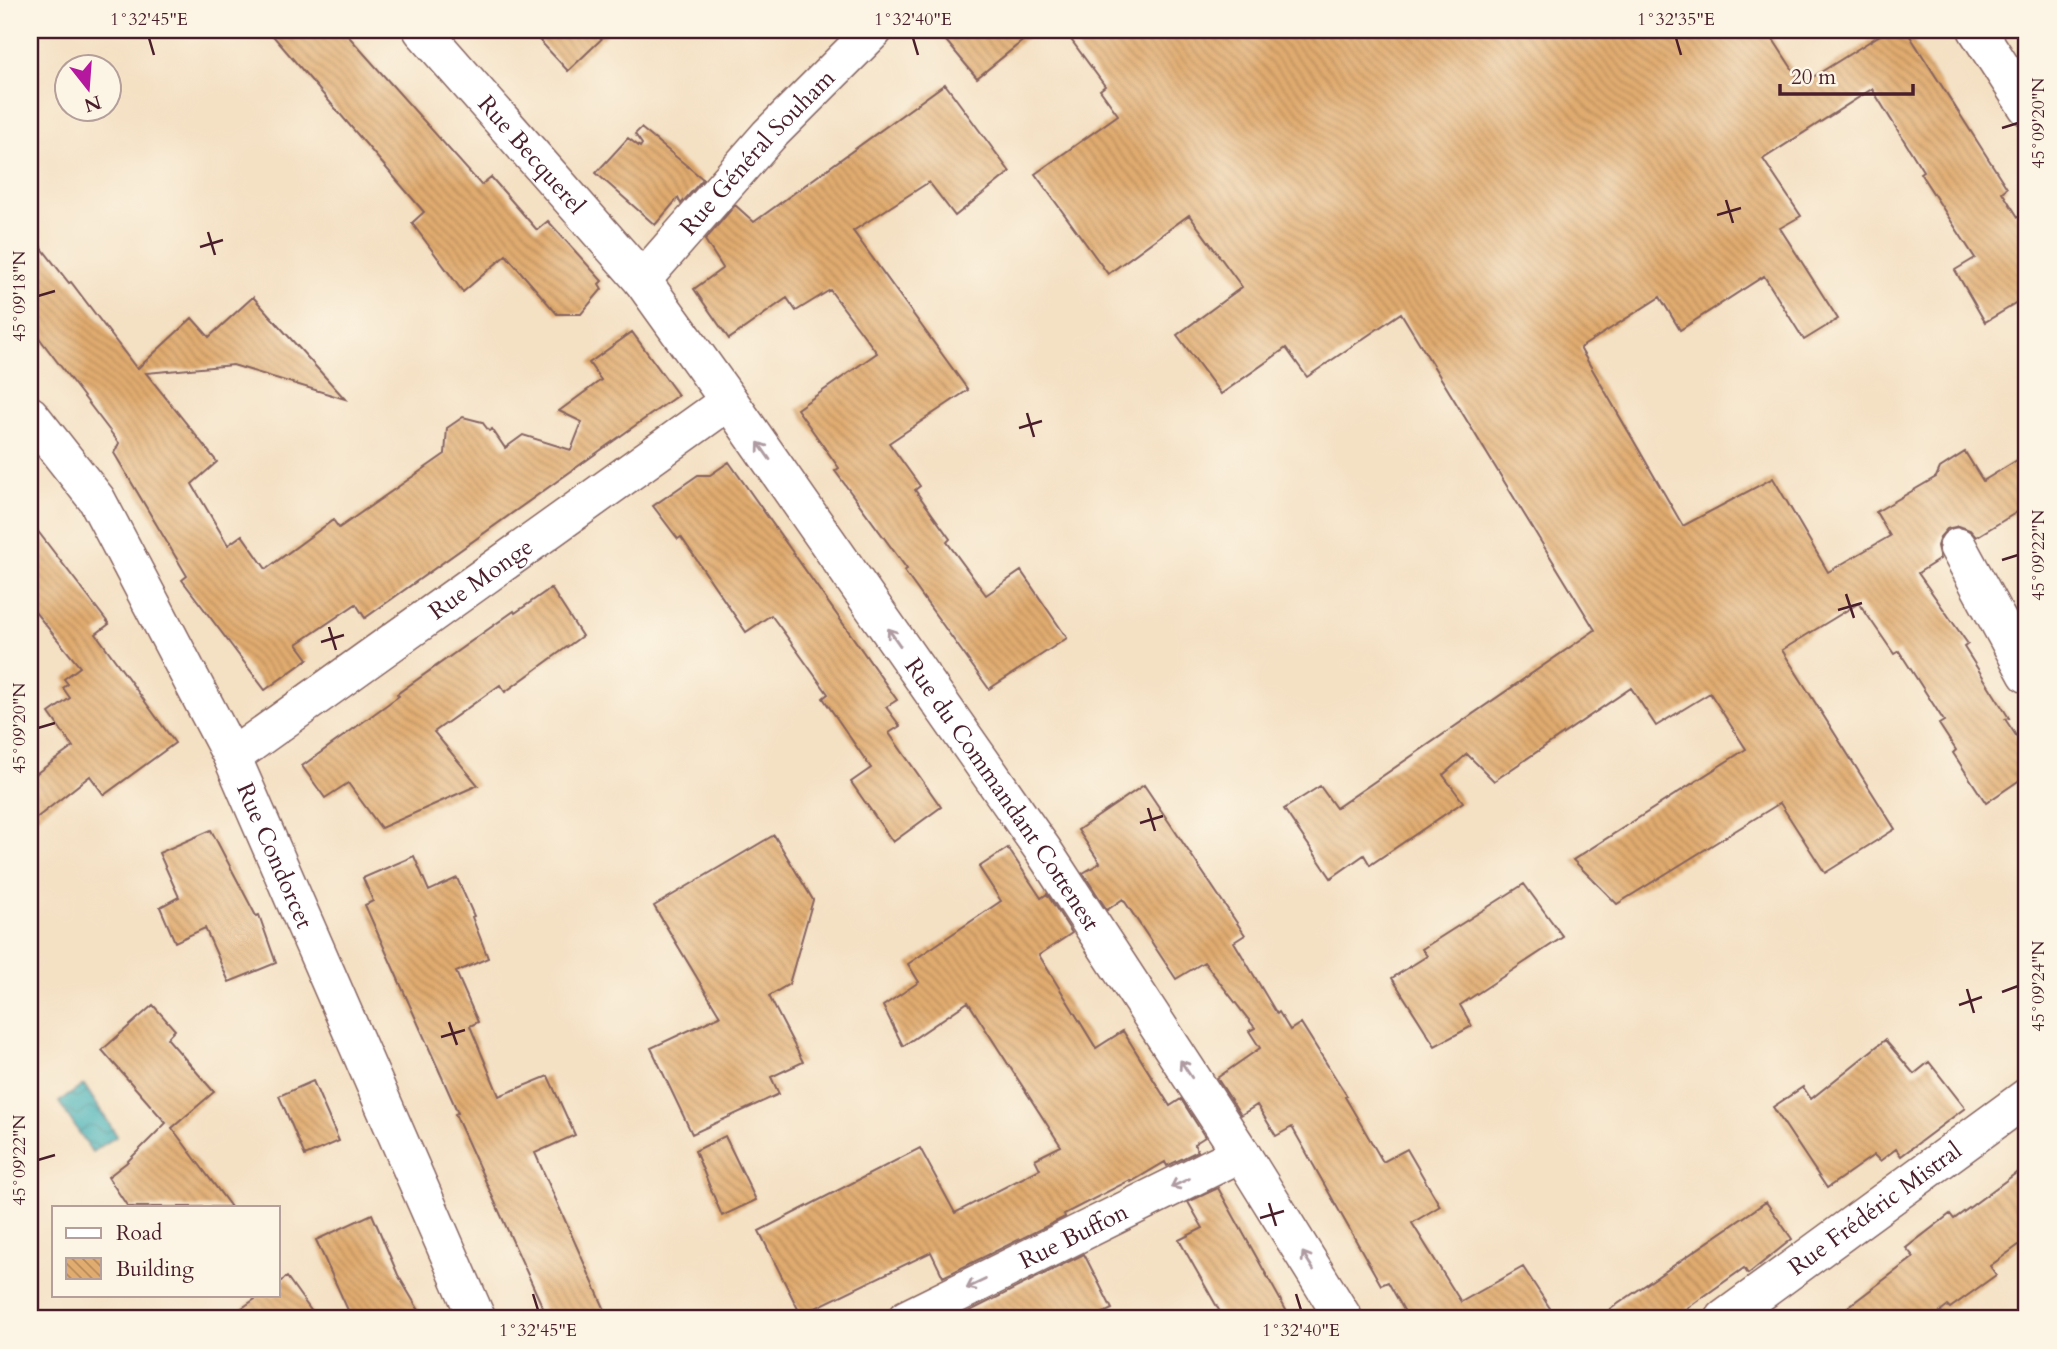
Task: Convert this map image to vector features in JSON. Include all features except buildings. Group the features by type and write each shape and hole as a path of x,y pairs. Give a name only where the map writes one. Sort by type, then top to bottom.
{"street":[{"name":"Rue Becquerel","path":"422,30 642,280"},
{"name":"Rue Général Souham","path":"642,280 769,135 874,30"},
{"path":"1977,30 2027,107"},
{"name":"Rue du Commandant Cottenest","path":"642,280 1043,850 1241,1153 1344,1319"},
{"name":"Rue Monge","path":"232,757 729,401"},
{"name":"Rue Condorcet","path":"30,415 97,500 232,757 477,1319"},
{"path":"1958,547 2027,674"},
{"name":"Rue Frédéric Mistral","path":"1724,1319 2027,1097"},
{"name":"Rue Buffon","path":"906,1319 1241,1153"}],"water":[{"path":"84,1085 117,1136 92,1152 59,1102"}]}
